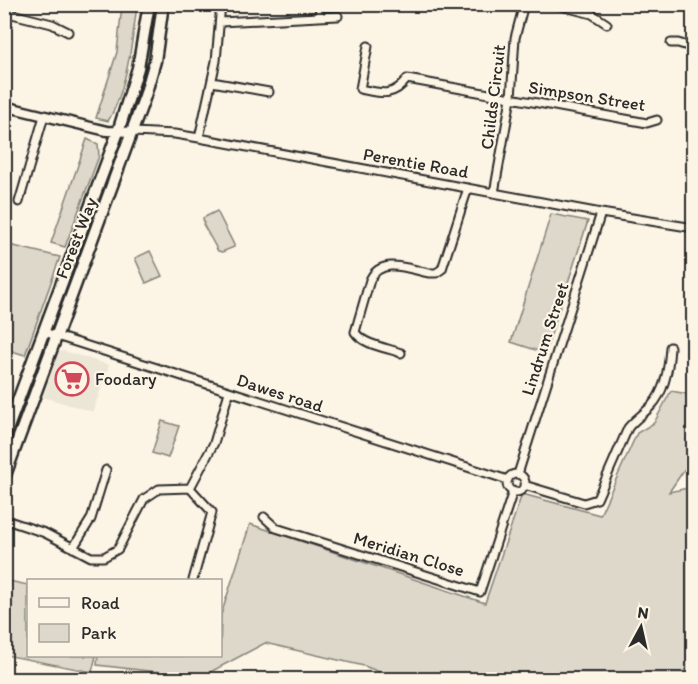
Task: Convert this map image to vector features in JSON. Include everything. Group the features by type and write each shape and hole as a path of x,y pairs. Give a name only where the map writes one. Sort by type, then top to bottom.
{"main road":[{"name":"Forest Way","path":"4,438 118,132 138,68 149,4"},
{"name":"Forest Way","path":"4,478 133,132 152,74 163,4"}],"street":[{"path":"199,138 216,62 222,4"},
{"path":"319,4 320,17"},
{"name":"Childs Circuit","path":"494,193 511,98 515,38 524,4"},
{"path":"553,4 592,14 607,24"},
{"path":"4,12 52,24 68,32"},
{"path":"220,22 338,16"},
{"path":"670,43 693,48"},
{"name":"Simpson Street","path":"368,46 360,89 386,94 401,87 407,79 647,123 657,120"},
{"path":"212,82 269,92"},
{"path":"4,106 118,132 133,132"},
{"path":"19,202 44,116"},
{"name":"Perentie Road","path":"133,132 175,134 199,138 693,228"},
{"path":"401,353 364,341 355,332 370,280 374,272 388,265 429,273 436,273 442,269 468,188"},
{"name":"Lindrum Street","path":"518,474 601,213"},
{"name":"Dawes road","path":"44,332 508,480"},
{"path":"524,485 584,503 597,499 628,428 654,403 659,394 669,362 670,347"},
{"path":"190,488 214,443 229,392"},
{"path":"73,548 91,519 106,470"},
{"path":"518,474 524,480 524,485 520,490 513,491 508,485 508,480 512,475 518,474"},
{"path":"12,522 45,533 82,554 97,558 111,555 118,549 144,499 159,489 190,488 212,512 193,579"},
{"name":"Meridian Close","path":"264,518 276,528 480,592 513,491"}],"shaded area":[{"path":"64,351 109,365 93,412 43,397 59,352"}],"green space":[{"path":"122,5 137,5 124,81 120,96 108,121 96,118 117,52"},
{"path":"87,139 98,144 99,156 65,247 51,243"},
{"path":"217,211 234,245 222,252 218,251 203,224 203,218"},
{"path":"551,214 588,221 545,353 511,342"},
{"path":"5,244 60,257 25,355 5,349"},
{"path":"150,251 162,276 146,283 135,258"},
{"path":"671,391 693,395 693,457 669,492 693,487 693,679 398,679 364,666 265,643 201,677 97,665 98,657 222,657 222,612 250,524 485,603 522,494 600,515 637,433 654,423"},
{"path":"162,421 179,426 168,458 152,453"},
{"path":"4,580 27,585 27,657 96,657 92,672 5,655"}],"place":[{"name":"Foodary","path":"72,379"}]}
